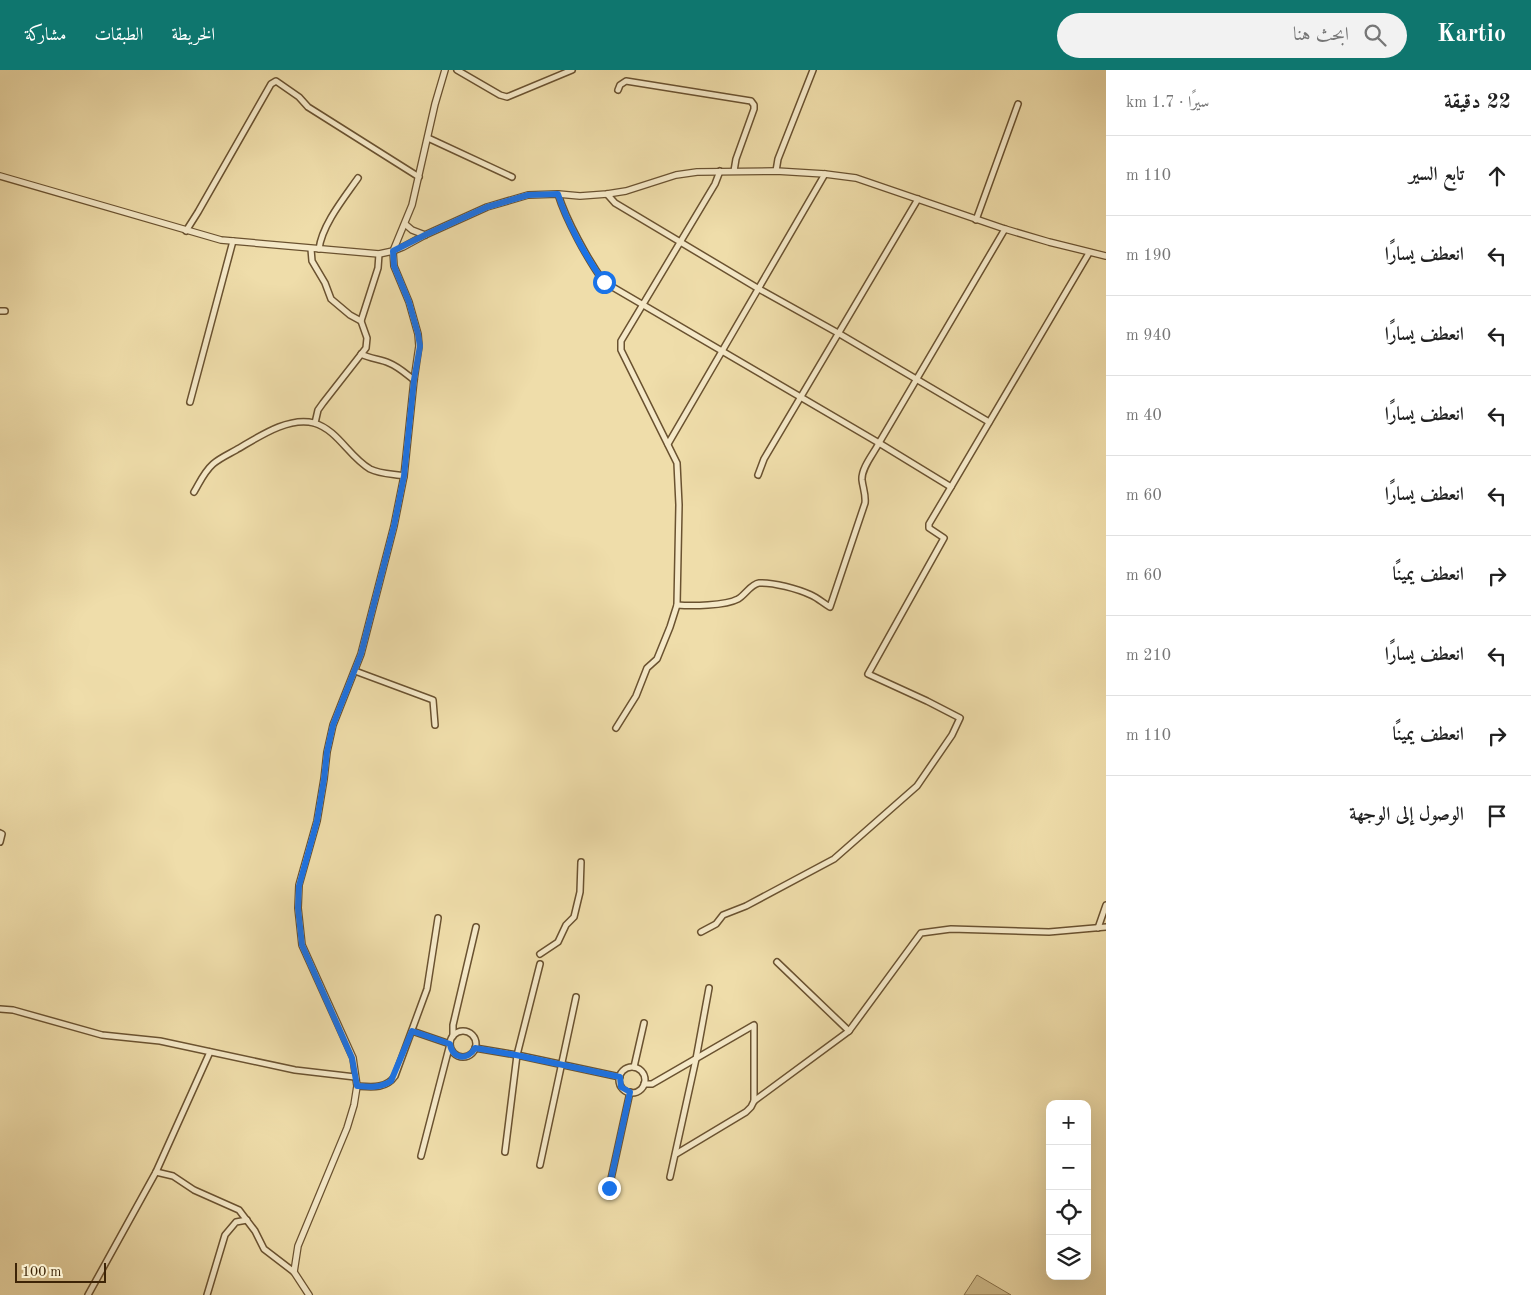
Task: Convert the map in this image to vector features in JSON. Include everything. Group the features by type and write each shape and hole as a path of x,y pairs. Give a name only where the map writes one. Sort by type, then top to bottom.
{"street":[{"path":"294,1272 298,1246 347,1128 357,1086 352,1058 302,945 298,908 299,886 317,821 333,725 361,654 392,535 404,476 414,380 420,346 409,302 394,266 393,251 406,224 412,205 445,70"},
{"path":"457,70 500,95 507,96 572,70"},
{"path":"776,171 778,159 813,70"},
{"path":"186,231 271,84 276,81 299,97 308,107 419,177"},
{"path":"618,90 620,85 626,81 751,101 754,109 736,159 734,171"},
{"path":"976,220 1018,104"},
{"path":"428,138 512,177"},
{"path":"616,728 636,696 647,668 657,659 677,605 679,505 677,464 668,444 662,437 621,350 622,341 715,184 720,171"},
{"path":"0,176 221,240 379,254 393,251 487,207 528,195 558,194 580,196 607,194 626,191 676,175 697,172 776,171 825,174 856,178 976,220 1089,253 1106,256"},
{"path":"668,444 825,174"},
{"path":"319,249 320,239 358,178"},
{"path":"558,194 562,207 595,271 604,282 951,487"},
{"path":"607,194 615,203 679,242 989,422"},
{"path":"758,474 764,459 918,199"},
{"path":"406,224 412,230 425,235"},
{"path":"677,605 693,606 735,600 743,596 755,584 760,583 786,586 812,595 821,603 830,606 866,504 862,479 864,471 1005,229"},
{"path":"190,402 233,241"},
{"path":"311,248 312,261 325,283 331,299 350,315 362,321"},
{"path":"701,932 716,924 723,915 746,906 834,859 917,786 952,735 960,718 927,700 868,674 944,538 929,528 929,524 1089,253"},
{"path":"315,423 318,410 322,404 366,348 367,338 362,321 378,268 379,254"},
{"path":"362,354 370,359 387,362 397,367 414,380"},
{"path":"194,492 204,474 215,462 272,429 291,424 315,423 339,440 371,470 404,476"},
{"path":"355,670 433,700 435,725"},
{"path":"0,833 2,834 0,842"},
{"path":"540,954 558,942 566,925 574,917 580,892 581,862"},
{"path":"1098,928 1106,904"},
{"path":"357,1086 374,1087 391,1081 427,989 438,918"},
{"path":"421,1156 453,1036 453,1025 476,927"},
{"path":"754,1100 849,1031 921,933 951,929 1049,932 1106,927"},
{"path":"778,962 849,1031"},
{"path":"505,1152 516,1055 540,964"},
{"path":"670,1177 696,1059 709,988"},
{"path":"540,1165 576,997"},
{"path":"0,1009 14,1010 102,1035 160,1041 295,1070 355,1077"},
{"path":"634,1067 644,1023"},
{"path":"644,1084 652,1084 754,1025 754,1100 751,1107 746,1112 676,1154"},
{"path":"412,1031 450,1044"},
{"path":"450,1044 452,1052 458,1057 467,1057 475,1048 474,1040 469,1033 460,1032 453,1036"},
{"path":"475,1048 620,1077"},
{"path":"88,1295 156,1172 210,1052"},
{"path":"634,1067 644,1075 644,1084 640,1090 630,1092 621,1087 620,1077 626,1069 634,1067"},
{"path":"609,1188 630,1092"},
{"path":"156,1172 173,1176 194,1190 239,1210 264,1249 294,1272 309,1295"},
{"path":"208,1295 226,1235 236,1222 247,1220"}],"shaded area":[{"path":"977,1275 1011,1295 964,1295"}],"route":[{"path":"604,282 595,271 562,207 558,194 528,195 487,207 393,251 394,266 409,302 420,346 414,380 404,476 394,526 361,654 333,725 317,821 299,886 298,908 302,945 352,1058 357,1086 374,1087 391,1081 395,1076 412,1031 450,1044 452,1052 458,1057 467,1057 475,1048 620,1077 621,1087 630,1092 609,1188"}]}
